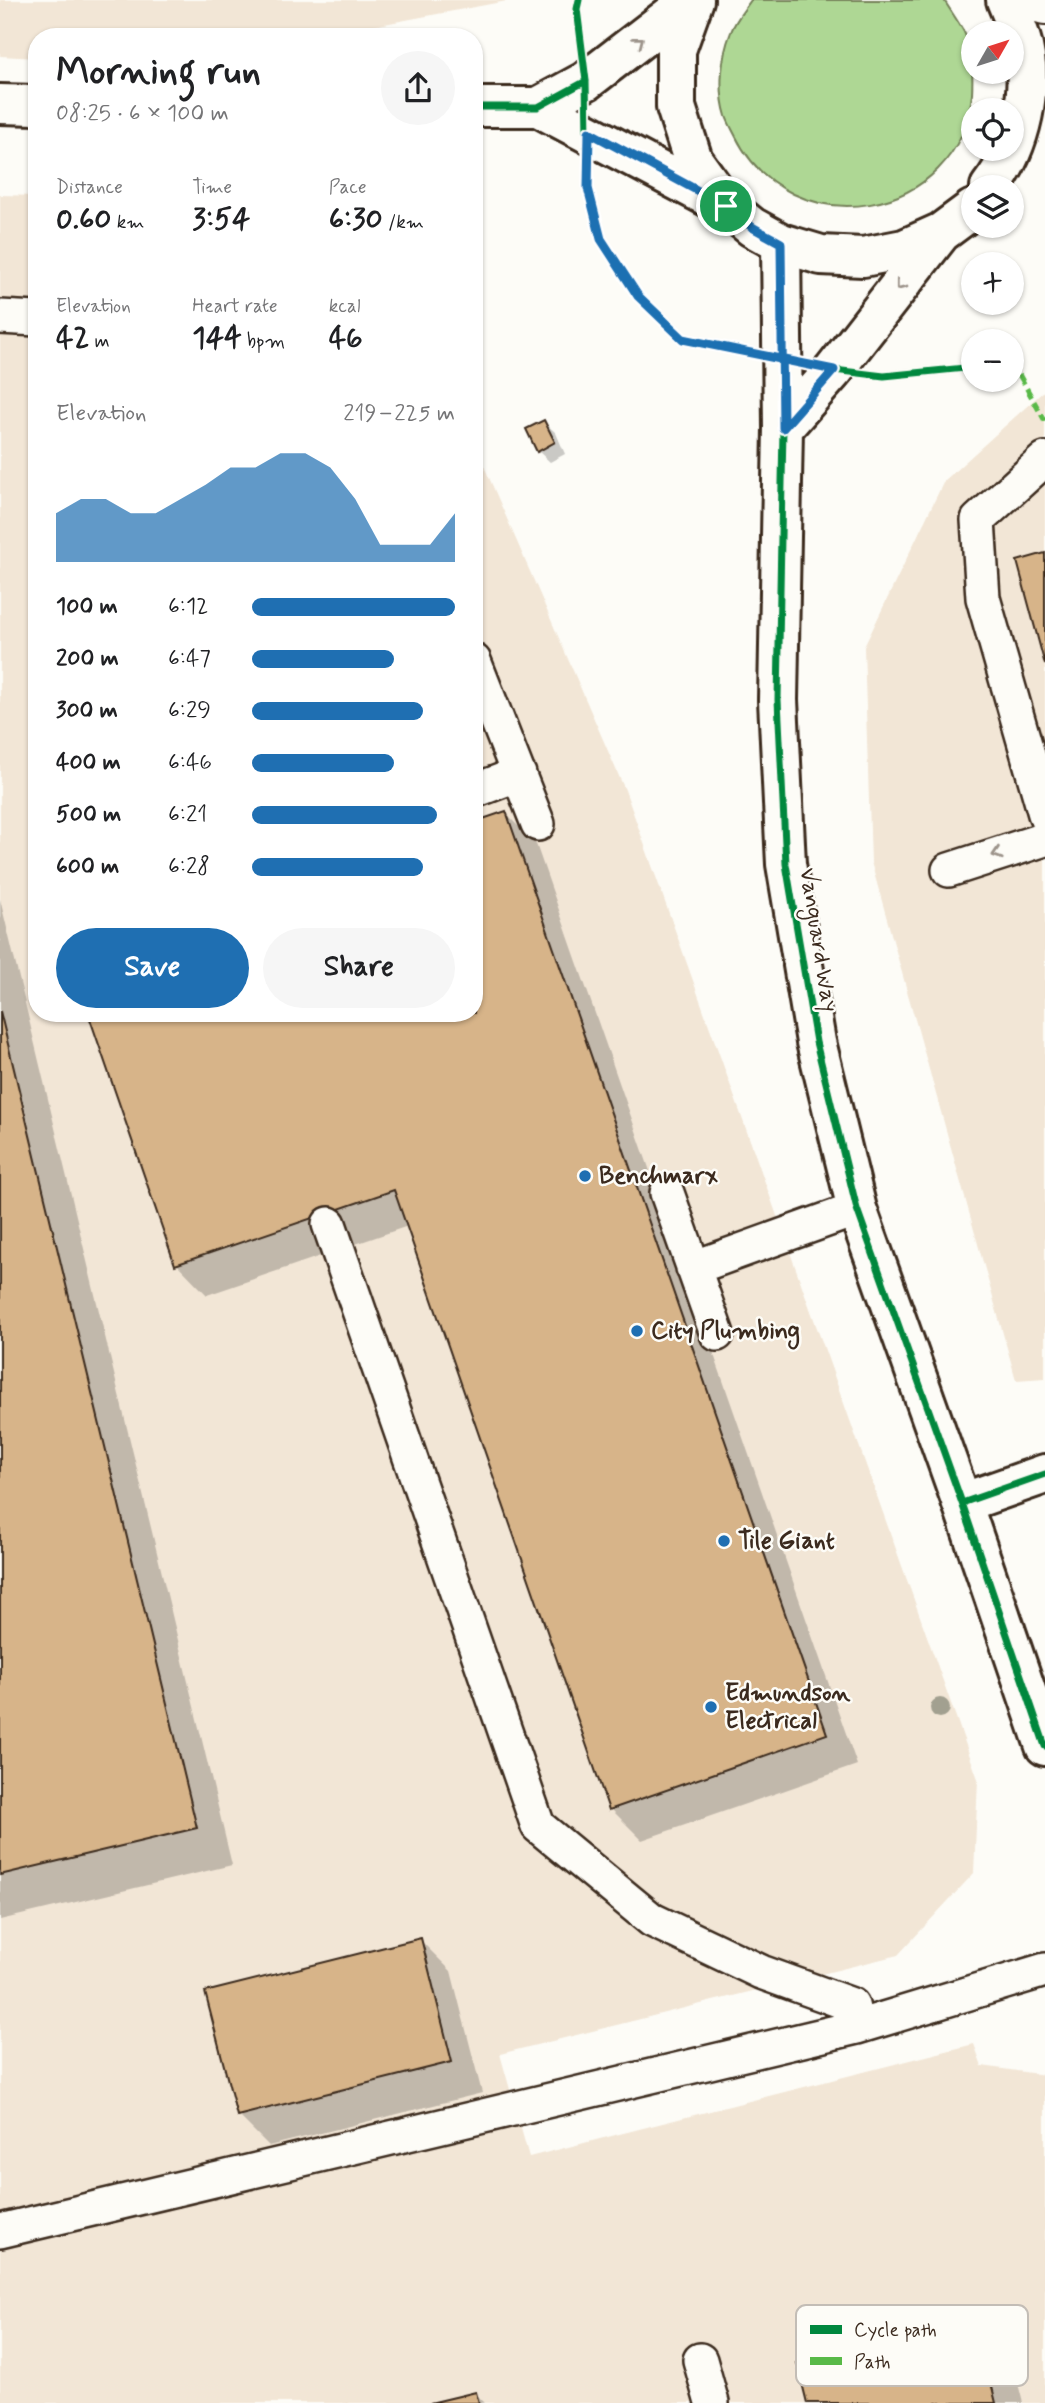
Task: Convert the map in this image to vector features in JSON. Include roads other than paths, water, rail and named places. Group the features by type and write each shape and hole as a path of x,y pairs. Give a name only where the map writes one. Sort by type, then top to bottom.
{"street":[{"path":"483,107 538,107 586,82 692,0"},
{"path":"692,0 677,50 676,107 693,160 726,206"},
{"path":"1000,175 1032,129 1021,38 1006,0"},
{"path":"1028,0 1045,5"},
{"path":"0,104 28,105"},
{"path":"538,107 726,206 752,227 781,243 821,256 863,257 904,249 942,232 961,218"},
{"path":"783,428 834,370 942,232"},
{"name":"Vanguard Way","path":"781,243 783,428 778,700 786,864 816,1042 857,1209 1045,1746"},
{"path":"962,1503 1045,1474"}],"lane":[{"path":"0,317 28,319"},
{"path":"1045,459 978,520 983,597 1045,814"},
{"path":"483,684 538,824"},
{"path":"483,788 519,774"},
{"path":"949,870 1045,839"},
{"path":"667,1193 717,1334"},
{"path":"693,1268 857,1209"},
{"path":"329,1224 538,1826 652,1920 761,1972 852,2005 858,2027"},
{"path":"0,2231 858,2027 1045,1970"},
{"path":"700,2360 712,2403"}],"place":[{"name":"Benchmarx","path":"585,1176"},
{"name":"City Plumbing","path":"637,1331"},
{"name":"Tile Giant","path":"724,1541"},
{"name":"Edmundson Electrical","path":"711,1707"}]}
